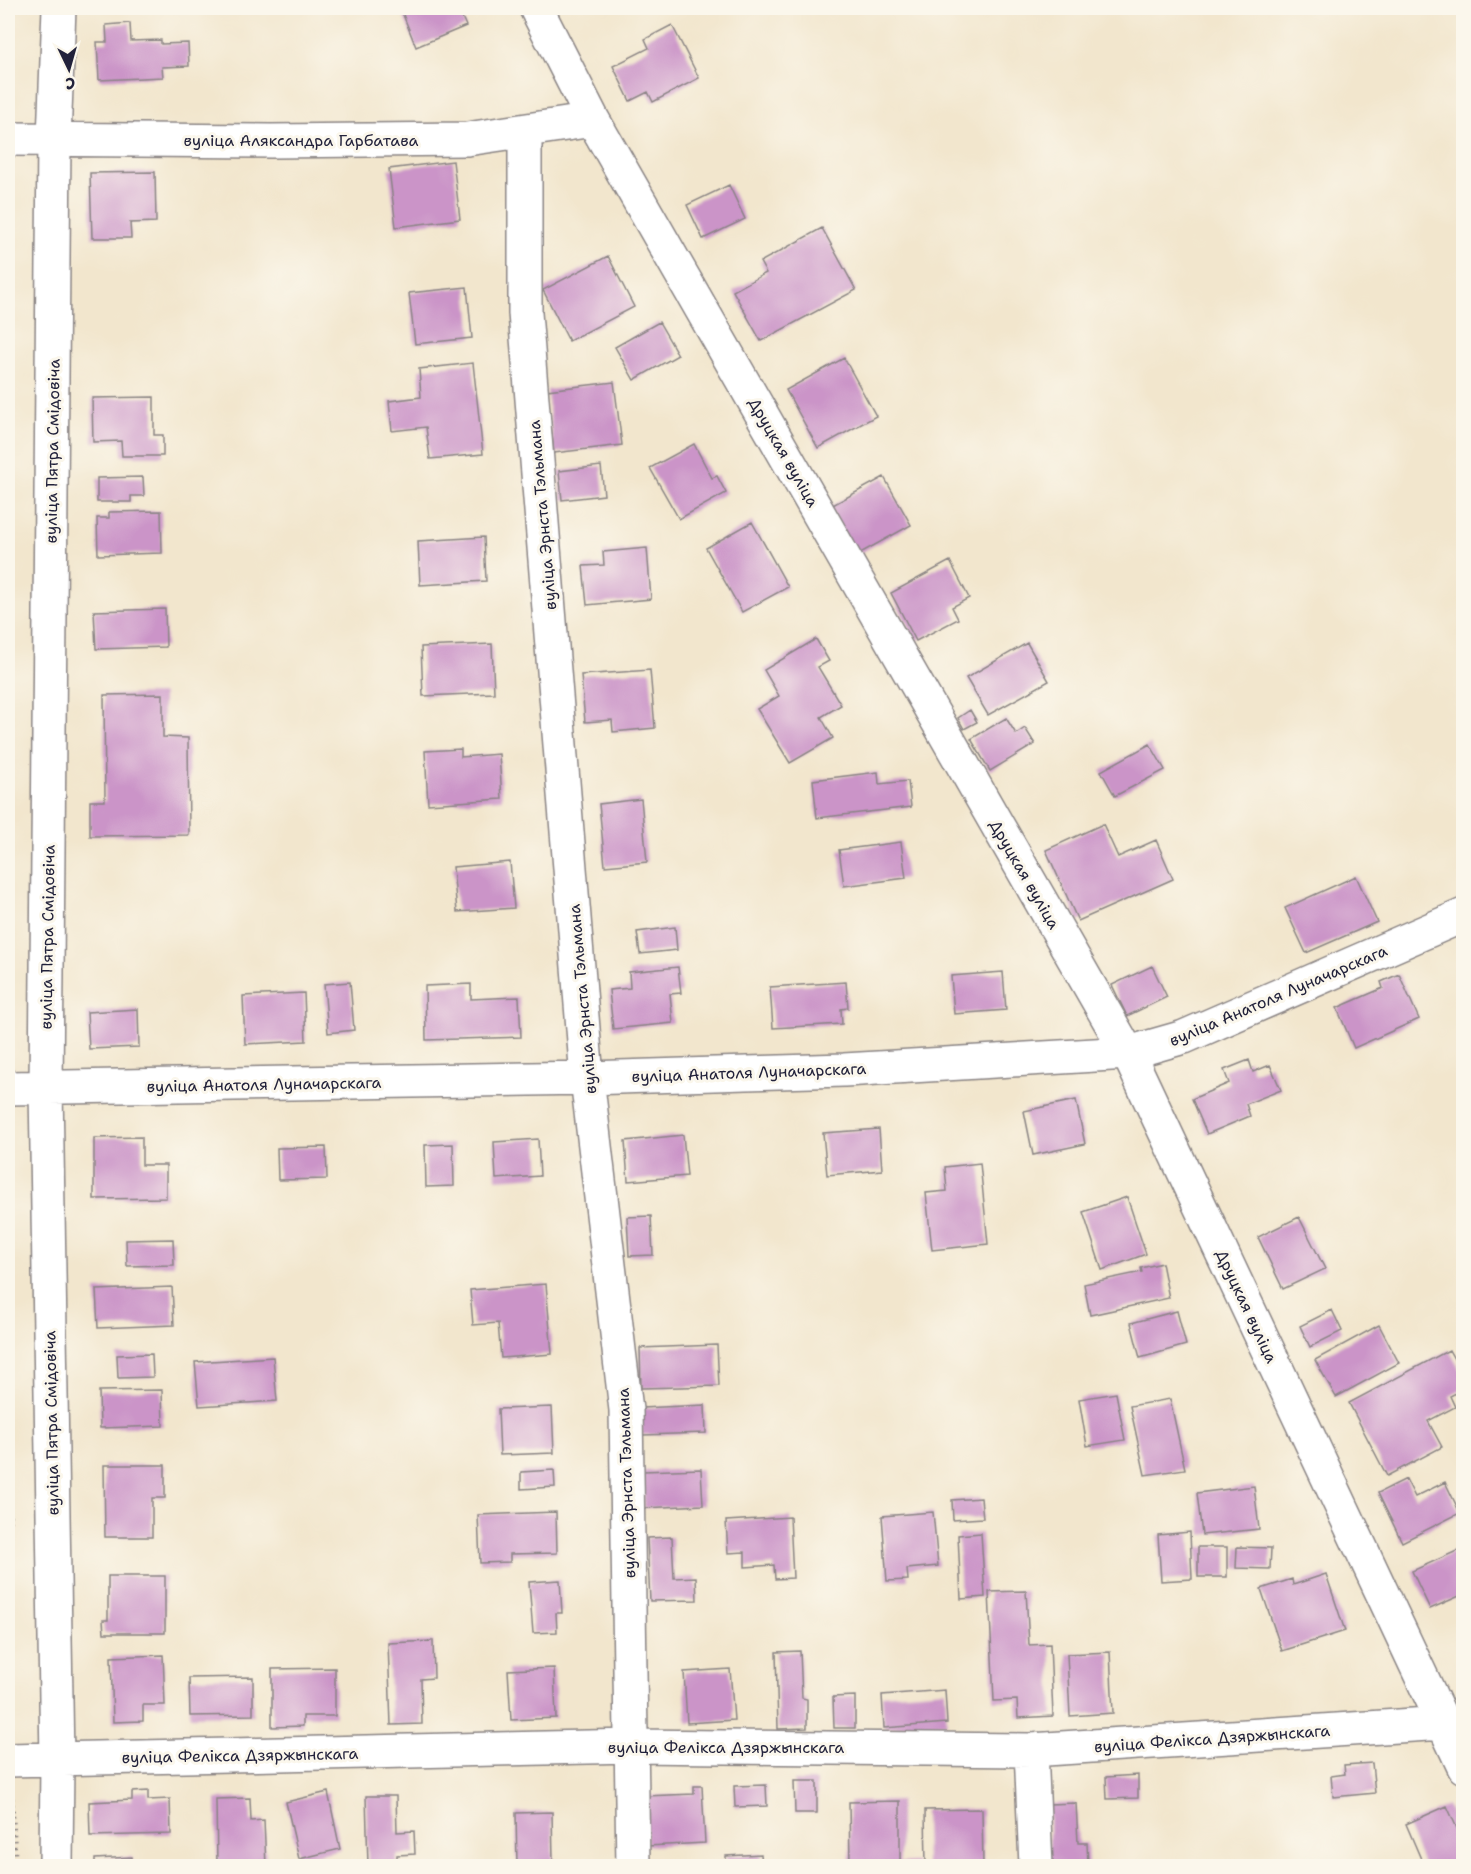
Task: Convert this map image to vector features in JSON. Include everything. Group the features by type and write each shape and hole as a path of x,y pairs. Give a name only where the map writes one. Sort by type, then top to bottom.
{"street":[{"name":"вуліца Пятра Смідовіча","path":"56,1866 57,1760 46,1088 54,139 59,8"},
{"name":"Друцкая вуліца","path":"536,8 593,120 1128,1053 1464,1767"},
{"name":"вуліца Аляксандра Гарбатава","path":"8,138 407,141 467,139 593,120"},
{"name":"вуліца Эрнста Тэльмана","path":"525,132 525,313 587,1078 626,1410 633,1866"},
{"name":"вуліца Анатоля Луначарскага","path":"8,1088 587,1078 844,1070 1128,1053 1184,1037 1464,915"},
{"name":"вуліца Фелікса Дзяржынскага","path":"9,1745 57,1760 632,1746 1030,1750 1444,1723"},
{"path":"1030,1750 1036,1866"}],"path":[{"path":"8,1209 9,1745"},
{"path":"12,1793 16,1866"}],"building":[{"path":"407,8 458,8 466,26 416,47 402,12"},
{"path":"130,23 131,41 161,40 161,44 188,43 189,66 162,67 163,77 99,80 97,42 107,42 106,25"},
{"path":"672,25 699,78 653,102 648,92 630,101 613,66 649,48 645,39"},
{"path":"453,161 460,219 396,227 389,169"},
{"path":"155,172 156,222 130,223 131,238 92,238 90,173"},
{"path":"729,185 745,219 703,239 687,205"},
{"path":"822,228 856,290 761,341 733,291 766,273 760,262"},
{"path":"608,256 634,307 569,341 543,290"},
{"path":"467,287 472,338 415,344 409,293"},
{"path":"659,322 678,355 634,380 615,347"},
{"path":"844,358 876,416 818,448 786,390"},
{"path":"473,363 483,454 430,459 426,427 392,431 389,401 421,397 419,369"},
{"path":"614,382 622,445 554,453 547,390"},
{"path":"154,397 154,435 163,435 163,456 122,456 121,441 93,442 92,398"},
{"path":"694,444 712,478 717,476 726,493 679,519 650,468"},
{"path":"601,466 604,495 562,500 559,471"},
{"path":"143,477 144,496 131,496 131,502 97,502 97,478"},
{"path":"884,477 911,525 855,556 829,507"},
{"path":"161,511 162,553 98,555 97,518 109,518 109,512"},
{"path":"752,522 788,587 742,612 706,548"},
{"path":"484,537 486,581 420,585 418,541"},
{"path":"647,548 651,599 587,605 583,566 604,565 603,552"},
{"path":"950,561 969,598 952,607 958,619 916,641 891,593"},
{"path":"165,609 166,647 96,649 94,611"},
{"path":"816,639 829,661 818,667 841,705 821,717 833,738 790,763 757,709 779,696 764,670"},
{"path":"1027,643 1049,681 988,715 966,678"},
{"path":"492,644 494,693 423,696 421,647"},
{"path":"650,670 655,728 613,732 612,720 585,722 581,675"},
{"path":"163,694 163,737 188,738 189,835 90,836 90,801 105,801 104,695"},
{"path":"970,710 977,722 964,729 958,718"},
{"path":"1006,718 1016,734 1025,728 1035,744 990,771 971,739"},
{"path":"1150,744 1165,770 1115,796 1101,771"},
{"path":"461,749 461,757 499,754 502,799 428,804 425,751"},
{"path":"878,772 879,784 908,781 911,807 817,818 813,780"},
{"path":"641,799 647,862 605,866 599,804"},
{"path":"1103,824 1118,857 1156,840 1173,879 1078,921 1046,850"},
{"path":"901,842 906,878 844,886 839,850"},
{"path":"510,862 514,908 457,912 453,867"},
{"path":"1356,876 1377,922 1306,953 1285,908"},
{"path":"675,927 677,950 640,954 637,932"},
{"path":"1152,966 1167,997 1127,1016 1112,985"},
{"path":"678,967 681,993 670,994 673,1023 613,1029 609,990 630,988 629,972"},
{"path":"1003,972 1006,1010 954,1014 951,976"},
{"path":"1399,974 1419,1019 1354,1048 1337,1008 1383,988 1381,982"},
{"path":"350,982 354,1030 328,1033 324,984"},
{"path":"846,982 848,1008 841,1009 842,1024 773,1028 770,987"},
{"path":"471,984 471,999 519,997 521,1037 426,1040 425,986"},
{"path":"304,993 306,1041 245,1044 243,996"},
{"path":"138,1009 139,1047 89,1049 87,1012"},
{"path":"1249,1060 1253,1072 1270,1065 1281,1090 1246,1104 1250,1116 1207,1134 1192,1099 1229,1083 1224,1070"},
{"path":"1076,1100 1085,1144 1033,1155 1024,1111"},
{"path":"879,1129 882,1170 827,1175 823,1133"},
{"path":"683,1135 687,1176 628,1181 625,1141"},
{"path":"142,1137 142,1165 166,1165 166,1198 94,1199 94,1138"},
{"path":"538,1139 540,1176 496,1179 494,1142"},
{"path":"453,1144 454,1186 426,1187 425,1145"},
{"path":"326,1147 327,1179 278,1180 277,1148"},
{"path":"980,1163 988,1244 932,1250 926,1193 947,1191 945,1167"},
{"path":"1127,1197 1146,1254 1102,1270 1083,1212"},
{"path":"651,1216 653,1255 629,1256 627,1217"},
{"path":"1299,1217 1325,1269 1283,1289 1258,1237"},
{"path":"173,1239 174,1265 127,1266 126,1240"},
{"path":"1162,1263 1169,1298 1090,1315 1084,1284 1142,1272 1141,1268"},
{"path":"546,1284 552,1354 501,1358 498,1323 473,1325 470,1290"},
{"path":"172,1287 174,1325 98,1328 96,1290"},
{"path":"1332,1310 1342,1331 1310,1347 1300,1326"},
{"path":"1177,1311 1186,1345 1140,1358 1131,1323"},
{"path":"1379,1325 1399,1363 1336,1397 1315,1360"},
{"path":"717,1345 719,1386 641,1388 640,1348"},
{"path":"1449,1350 1464,1377 1464,1389 1450,1396 1455,1407 1428,1421 1442,1447 1387,1476 1349,1403"},
{"path":"152,1354 153,1377 118,1378 117,1355"},
{"path":"273,1357 277,1401 199,1406 195,1362"},
{"path":"162,1390 163,1426 100,1428 99,1391"},
{"path":"1116,1393 1125,1440 1087,1446 1079,1399"},
{"path":"1170,1399 1185,1469 1145,1475 1130,1406"},
{"path":"705,1405 706,1433 642,1435 641,1408"},
{"path":"552,1407 554,1453 500,1455 498,1409"},
{"path":"104,1465 165,1465 165,1498 152,1498 152,1537 105,1537"},
{"path":"701,1469 703,1505 644,1508 643,1471"},
{"path":"554,1470 555,1487 521,1489 521,1472"},
{"path":"1406,1479 1415,1497 1445,1482 1460,1513 1402,1542 1378,1493"},
{"path":"1254,1486 1259,1529 1202,1535 1197,1493"},
{"path":"981,1498 983,1518 953,1520 952,1500"},
{"path":"556,1512 557,1553 510,1554 510,1562 480,1563 478,1515"},
{"path":"933,1512 938,1566 907,1569 908,1580 887,1581 882,1516"},
{"path":"790,1517 793,1578 775,1579 774,1565 745,1567 745,1552 728,1553 726,1521"},
{"path":"1190,1532 1192,1579 1161,1581 1158,1535"},
{"path":"981,1533 985,1597 961,1599 958,1535"},
{"path":"672,1537 674,1578 696,1577 697,1600 650,1601 647,1538"},
{"path":"1198,1547 1227,1547 1227,1577 1198,1577"},
{"path":"1237,1547 1271,1548 1270,1569 1236,1568"},
{"path":"1459,1550 1464,1560 1464,1594 1430,1609 1412,1571"},
{"path":"1326,1574 1345,1631 1282,1651 1261,1589 1292,1579 1293,1585"},
{"path":"108,1576 165,1576 165,1633 104,1633 103,1620 108,1620"},
{"path":"560,1580 562,1613 556,1613 557,1632 533,1633 529,1582"},
{"path":"1026,1591 1029,1645 1050,1644 1053,1716 1018,1718 1017,1700 994,1701 989,1592"},
{"path":"433,1641 434,1678 421,1679 422,1724 391,1725 388,1643"},
{"path":"800,1651 802,1698 807,1699 807,1728 778,1729 776,1652"},
{"path":"1110,1652 1113,1713 1070,1716 1067,1654"},
{"path":"163,1655 165,1705 143,1705 143,1721 113,1722 111,1657"},
{"path":"335,1668 335,1716 303,1716 303,1726 272,1727 272,1669"},
{"path":"554,1668 556,1718 511,1720 508,1670"},
{"path":"730,1669 734,1720 687,1723 684,1672"},
{"path":"253,1677 253,1715 190,1716 189,1678"},
{"path":"945,1690 947,1723 884,1728 882,1695"},
{"path":"855,1696 855,1728 834,1728 833,1697"},
{"path":"1372,1763 1375,1793 1333,1797 1331,1776 1345,1774 1344,1765"},
{"path":"1138,1775 1138,1798 1107,1799 1106,1777"},
{"path":"794,1781 817,1781 817,1813 795,1813"},
{"path":"766,1785 767,1806 735,1807 734,1786"},
{"path":"694,1786 702,1786 705,1843 647,1846 645,1796 694,1794"},
{"path":"148,1791 148,1800 170,1799 171,1834 90,1836 89,1802 132,1800 132,1792"},
{"path":"328,1792 340,1849 299,1859 286,1802"},
{"path":"366,1796 396,1796 397,1832 414,1831 415,1854 397,1855 397,1866 368,1866"},
{"path":"250,1798 251,1821 264,1820 266,1866 217,1866 216,1799"},
{"path":"900,1801 900,1863 917,1862 917,1866 850,1866 849,1802"},
{"path":"1076,1803 1078,1843 1087,1843 1088,1866 1049,1866 1049,1804"},
{"path":"1447,1806 1464,1844 1464,1866 1424,1866 1406,1824"},
{"path":"982,1809 983,1866 926,1866 925,1810"},
{"path":"552,1812 553,1861 559,1860 560,1866 517,1866 516,1813"},
{"path":"761,1854 762,1866 726,1866 726,1856"},
{"path":"132,1857 132,1866 95,1866 95,1859"}]}
